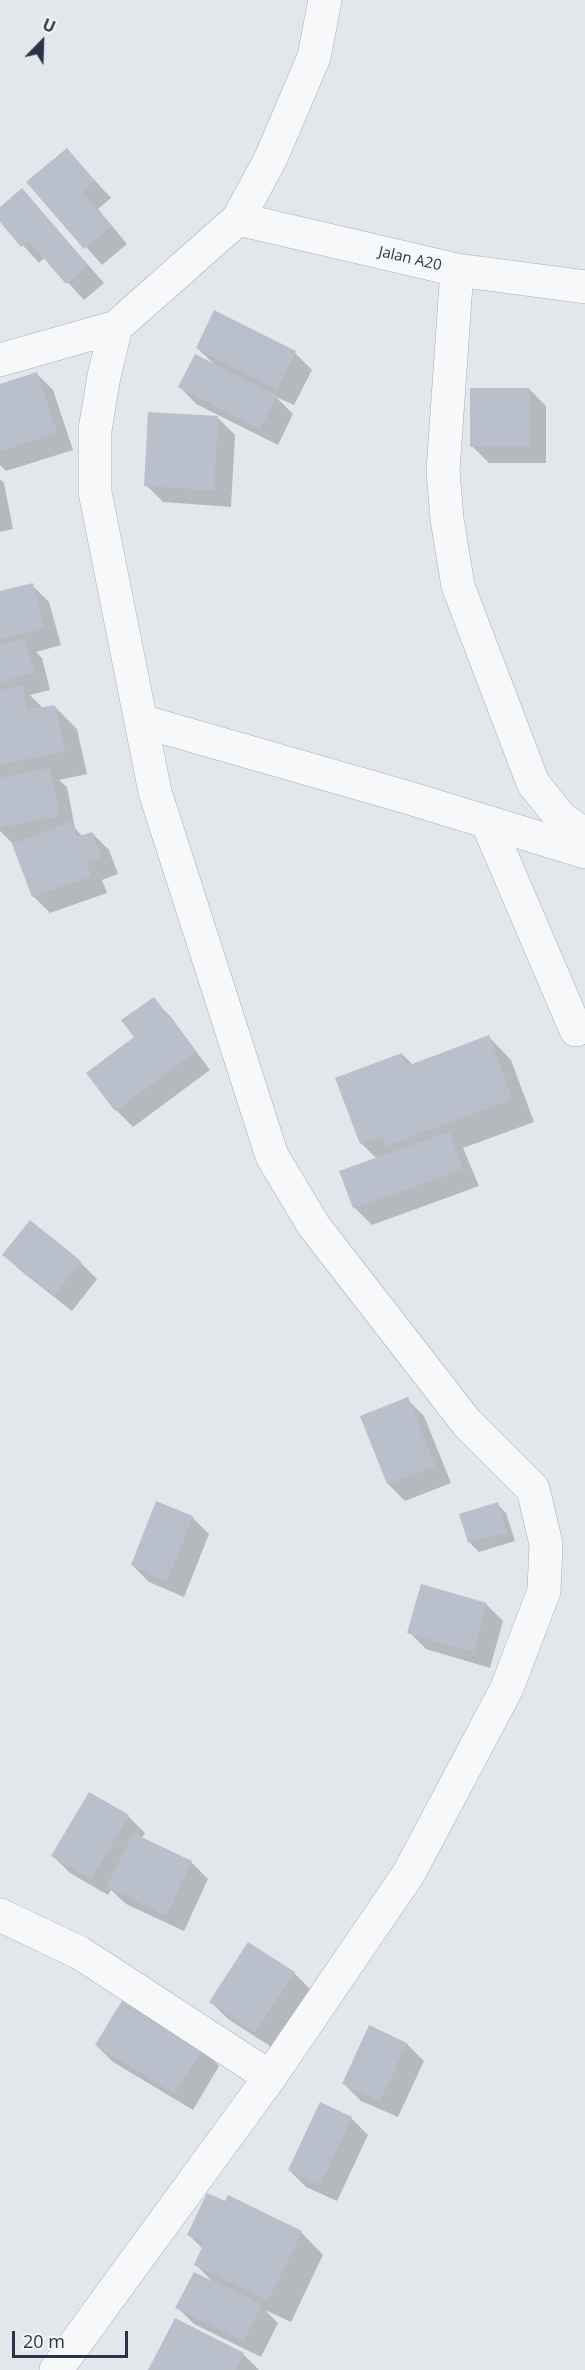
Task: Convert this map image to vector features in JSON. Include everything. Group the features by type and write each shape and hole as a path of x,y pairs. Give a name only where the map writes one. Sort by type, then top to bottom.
{"street":[{"path":"0,360 116,327 238,219 271,158 314,57 325,0"},
{"name":"Jalan A20","path":"238,219 457,270 585,287"},
{"path":"457,270 443,471 447,519 458,586 532,783 561,818 585,835"},
{"path":"56,2370 270,2077 409,1873 507,1688 544,1592 546,1544 533,1489 467,1423 314,1226 272,1156 155,792 95,492 95,430 104,376 116,327"},
{"path":"141,722 585,852"},
{"path":"487,822 576,1030"},
{"path":"0,1915 80,1953 270,2077"}],"building":[{"path":"67,148 95,181 82,192 111,226 84,249 26,182"},
{"path":"22,188 88,265 66,284 28,240 21,247 0,222 0,207"},
{"path":"214,310 296,351 277,390 196,348"},
{"path":"195,354 277,396 260,429 178,387"},
{"path":"37,372 57,433 0,451 0,384"},
{"path":"470,388 530,388 530,447 470,447"},
{"path":"148,412 218,416 214,490 144,486"},
{"path":"33,583 44,629 0,639 0,591"},
{"path":"25,639 34,673 0,682 0,645"},
{"path":"22,685 27,710 55,705 65,751 0,765 0,690"},
{"path":"50,768 59,816 0,827 0,778"},
{"path":"71,822 77,837 92,832 102,857 86,863 91,876 32,897 12,844"},
{"path":"154,997 195,1052 115,1111 86,1073 134,1037 121,1020"},
{"path":"489,1035 512,1099 386,1146 382,1136 360,1144 335,1078 402,1053 407,1066"},
{"path":"449,1132 463,1169 353,1208 339,1171"},
{"path":"30,1220 81,1261 54,1295 2,1255"},
{"path":"408,1397 435,1466 387,1484 360,1416"},
{"path":"156,1501 193,1516 167,1581 131,1565"},
{"path":"498,1502 507,1532 468,1543 459,1514"},
{"path":"421,1584 487,1603 473,1652 407,1633"},
{"path":"89,1792 129,1815 91,1879 51,1856"},
{"path":"133,1833 192,1861 166,1915 107,1887"},
{"path":"248,1942 295,1972 255,2032 209,2002"},
{"path":"123,1999 203,2048 175,2094 95,2045"},
{"path":"369,2025 407,2043 380,2101 342,2084"},
{"path":"320,2102 352,2117 320,2185 288,2170"},
{"path":"207,2193 225,2201 228,2195 302,2231 268,2300 194,2265 204,2243 187,2235"},
{"path":"194,2272 261,2305 244,2341 175,2308"},
{"path":"175,2318 244,2353 235,2370 148,2370"}]}
